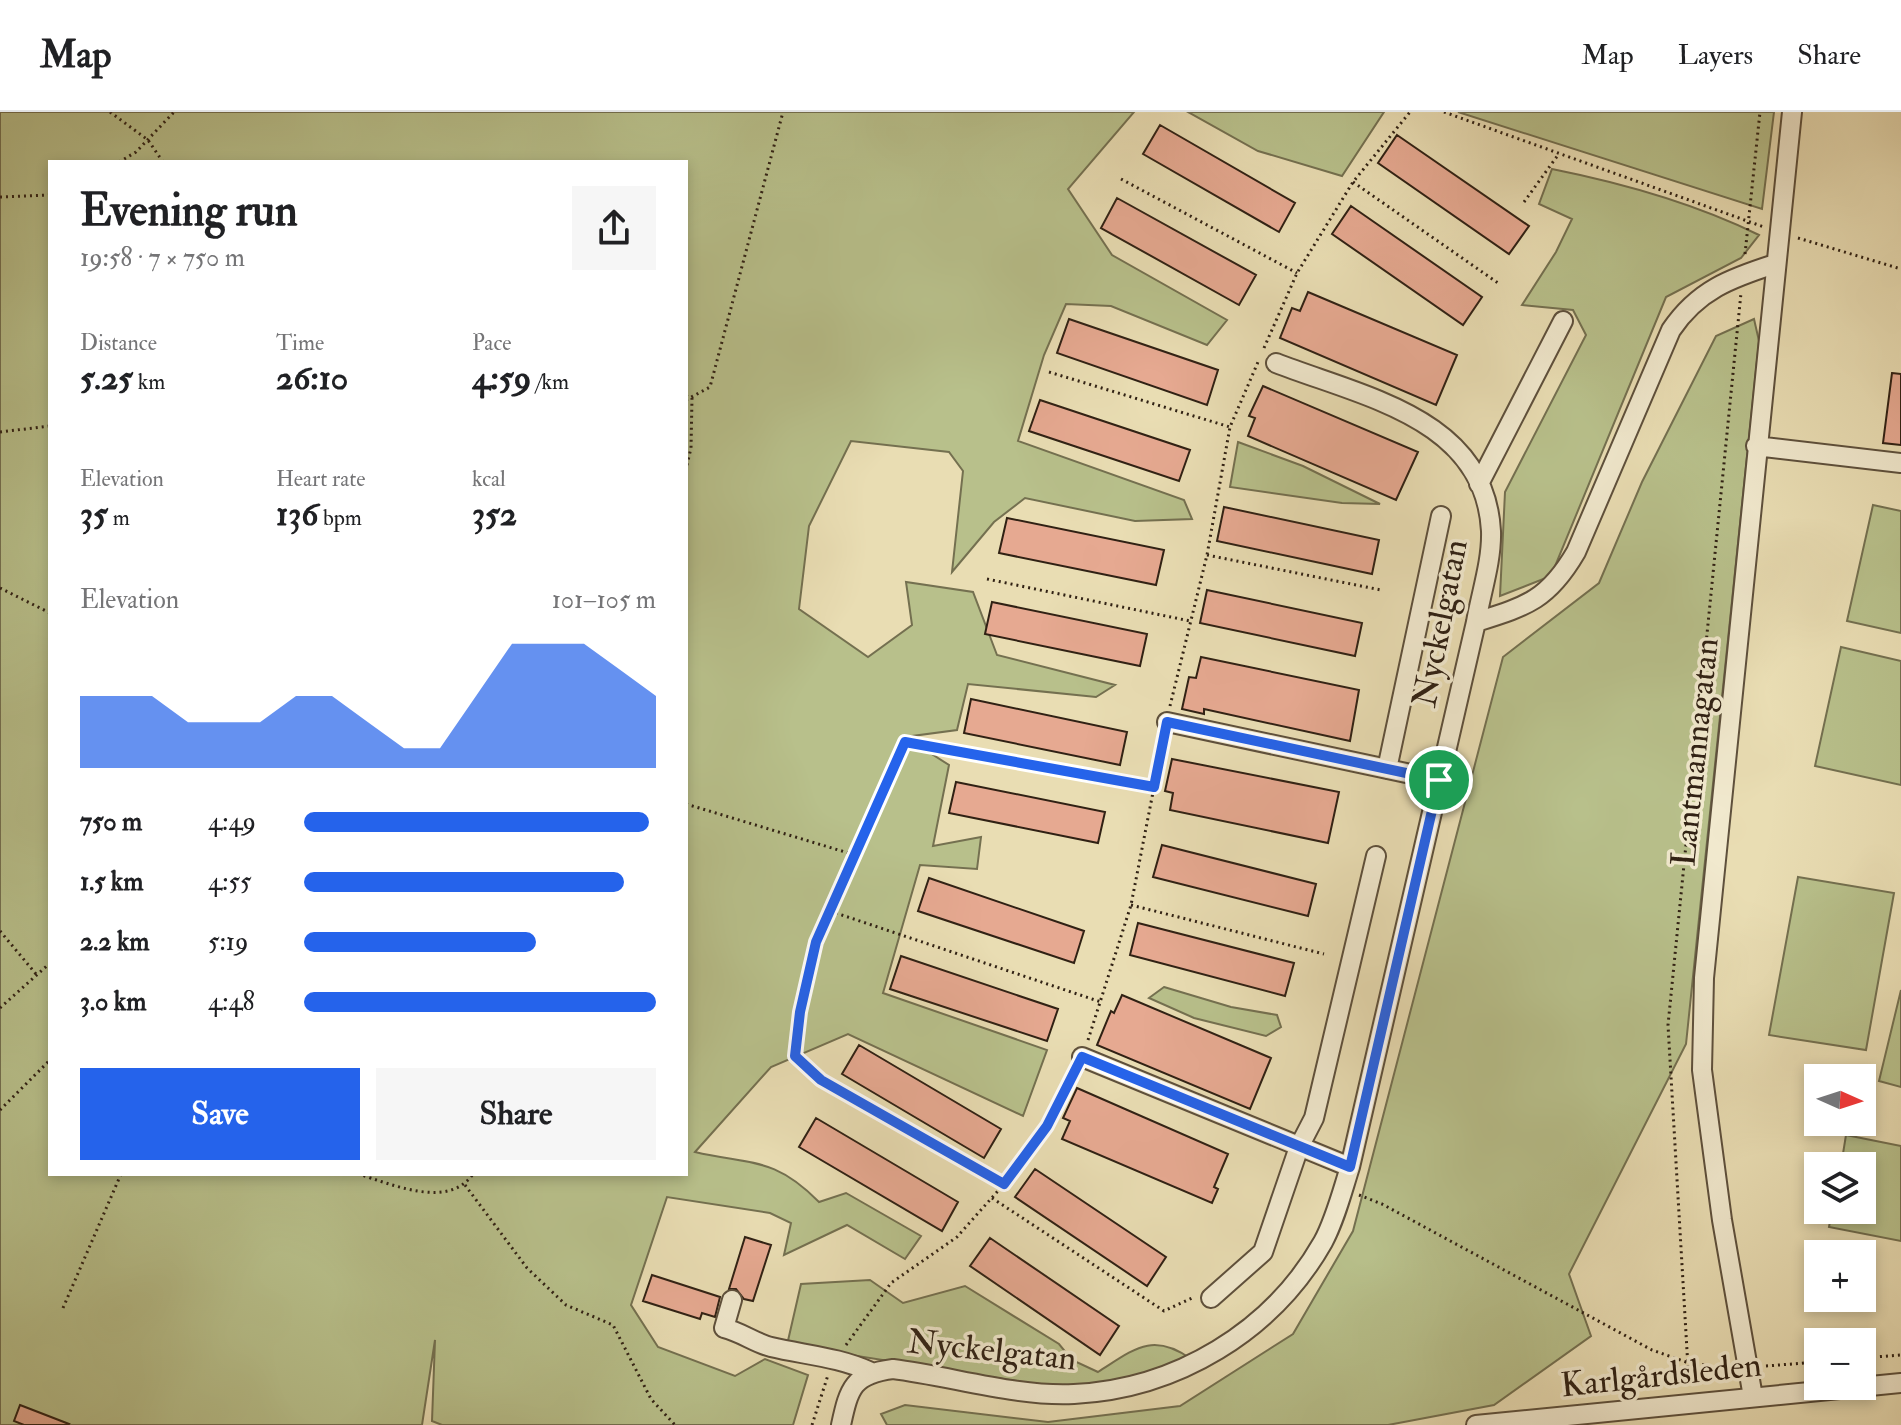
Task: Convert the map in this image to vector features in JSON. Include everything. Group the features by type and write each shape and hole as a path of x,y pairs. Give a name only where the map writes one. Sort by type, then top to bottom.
{"street":[{"name":"Lantmannagatan","path":"1753,1397 1702,1070 1704,978 1792,112"},
{"path":"1476,622 1526,607 1560,580 1576,552 1671,330 1688,306 1743,274 1775,264"},
{"path":"1479,484 1563,321"},
{"name":"Nyckelgatan","path":"841,1425 848,1394 857,1382 871,1372 893,1369 1071,1395 1125,1388 1178,1371 1222,1349 1285,1293 1324,1240 1350,1167 1476,622 1491,534 1487,496 1460,452 1444,434 1416,417 1276,363"},
{"path":"1756,446 1901,463"},
{"path":"1387,769 1441,516"},
{"path":"1167,722 1439,780"},
{"path":"1211,1298 1263,1252 1299,1147 1314,1118 1376,856"},
{"path":"1082,1057 1350,1167"},
{"path":"732,1300 724,1328 742,1332 767,1346 835,1359 871,1372"},
{"name":"Karlgårdsleden","path":"1476,1425 1901,1383"}],"path":[{"path":"110,112 148,140 162,160"},
{"path":"122,160 148,140 174,112"},
{"path":"688,398 710,387 783,112"},
{"path":"812,1425 835,1359 891,1283 957,1237 1004,1184 1047,1126 1082,1057 1131,905 1167,722 1207,555 1230,427 1297,273 1353,182 1410,112"},
{"path":"1444,112 1749,222 1901,269"},
{"path":"1692,1403 1686,1362 1668,1025 1760,112"},
{"path":"1524,202 1558,155"},
{"path":"1121,179 1297,273"},
{"path":"1353,182 1498,283"},
{"path":"0,197 48,195"},
{"path":"1049,372 1230,427"},
{"path":"688,461 692,398"},
{"path":"0,432 48,426"},
{"path":"1207,555 1381,590"},
{"path":"987,579 1190,621"},
{"path":"0,588 48,612"},
{"path":"1004,1184 821,1080 795,1056 803,998 816,942 905,742 1154,787"},
{"path":"688,805 855,855"},
{"path":"1131,905 1324,954"},
{"path":"830,911 1101,1002"},
{"path":"0,931 37,974"},
{"path":"0,1008 48,965"},
{"path":"0,1110 48,1062"},
{"path":"63,1308 120,1176"},
{"path":"365,1176 414,1190 444,1192 465,1185 472,1176"},
{"path":"465,1185 527,1268 556,1296 566,1305 613,1325 651,1399 675,1425"},
{"path":"1343,1189 1382,1204 1652,1350 1686,1362 1723,1369 1804,1363"},
{"path":"992,1198 1164,1311 1200,1294 1211,1298"},
{"path":"1876,1357 1901,1355"}],"green space":[{"path":"0,112 1134,112 1068,189 1112,255 1227,320 1207,345 1111,306 1066,304 1044,355 1018,441 1184,500 1192,519 1135,521 1025,498 994,522 952,572 963,471 949,452 851,441 809,526 799,609 868,657 912,625 906,582 973,592 997,655 1115,685 1096,697 968,684 957,730 905,737 949,765 933,846 981,837 977,869 920,865 883,993 1047,1050 1023,1116 848,1034 771,1067 695,1152 774,1169 803,1187 819,1202 846,1193 921,1236 905,1259 847,1225 784,1255 791,1223 770,1213 667,1197 631,1305 658,1347 735,1376 765,1359 808,1375 793,1425 442,1425 432,1421 435,1340 422,1425 0,1425"},
{"path":"1188,112 1384,112 1342,176 1258,151"},
{"path":"1458,112 1774,112 1762,209"},
{"path":"1552,169 1657,195 1759,235 1741,258 1666,297 1551,576 1500,596 1505,492 1586,335 1573,310 1522,305 1556,252 1572,219 1539,204"},
{"path":"1754,319 1759,341 1686,1044 1569,1274 1591,1336 1494,1405 1388,1425 887,1425 881,1414 905,1405 1048,1422 1180,1406 1293,1334 1353,1231 1503,657 1599,583 1642,482 1716,336"},
{"path":"1238,442 1303,466 1380,504 1342,503 1230,487"},
{"path":"1873,505 1901,511 1901,633 1847,621"},
{"path":"1841,647 1901,661 1901,785 1815,766"},
{"path":"1798,877 1894,893 1866,1050 1769,1035"},
{"path":"1164,987 1231,1007 1277,1015 1281,1027 1266,1036 1194,1018 1149,998"},
{"path":"1901,990 1901,1087 1879,1081"},
{"path":"1846,1136 1901,1146 1901,1241 1829,1227 1830,1224 1876,1224 1876,1152 1843,1152"},
{"path":"870,1280 903,1303 965,1286 1059,1344 1072,1360 1098,1372 1133,1351 1154,1345 1165,1346 1191,1359 1147,1377 1074,1390 787,1345 801,1284"}],"building":[{"path":"1160,125 1295,203 1279,232 1143,154"},
{"path":"1397,135 1529,226 1509,254 1378,163"},
{"path":"1117,198 1256,275 1239,305 1101,228"},
{"path":"1351,206 1482,297 1463,325 1332,234"},
{"path":"1308,292 1457,355 1436,405 1280,338 1292,308 1300,311"},
{"path":"1069,319 1218,370 1207,405 1057,353"},
{"path":"1892,373 1901,374 1901,445 1883,443"},
{"path":"1263,386 1418,452 1396,500 1248,436 1255,418 1249,416"},
{"path":"1040,400 1190,450 1179,481 1029,431"},
{"path":"1224,507 1379,540 1372,574 1217,541"},
{"path":"1007,518 1164,550 1156,585 999,553"},
{"path":"1207,590 1362,623 1355,656 1200,623"},
{"path":"992,602 1147,634 1140,666 985,634"},
{"path":"1201,657 1359,690 1350,741 1204,709 1204,714 1182,709 1189,677 1196,678"},
{"path":"971,699 1127,732 1120,765 964,733"},
{"path":"1172,759 1339,792 1328,843 1170,810 1173,793 1165,791"},
{"path":"956,782 1105,812 1098,843 949,813"},
{"path":"1162,845 1316,884 1308,916 1153,877"},
{"path":"929,878 1084,931 1074,963 918,911"},
{"path":"1138,923 1294,963 1285,996 1130,955"},
{"path":"901,956 1058,1009 1047,1041 890,989"},
{"path":"1122,995 1271,1058 1250,1109 1097,1045 1111,1011 1114,1013"},
{"path":"859,1045 1001,1129 984,1158 842,1074"},
{"path":"1077,1088 1228,1154 1214,1187 1218,1189 1212,1203 1062,1139 1070,1121 1063,1118"},
{"path":"816,1118 958,1202 942,1231 799,1147"},
{"path":"1035,1169 1166,1257 1147,1286 1015,1197"},
{"path":"745,1237 771,1245 753,1301 744,1299 736,1289 729,1289"},
{"path":"990,1238 1119,1326 1100,1355 970,1266"},
{"path":"652,1275 720,1297 715,1317 702,1313 700,1319 643,1301"},
{"path":"20,1405 69,1424 24,1425 14,1421"}],"route":[{"path":"1167,722 1439,780 1350,1167 1082,1057 1047,1126 1004,1184 821,1080 795,1056 800,1012 816,942 905,742 1154,787 1167,722"}]}
